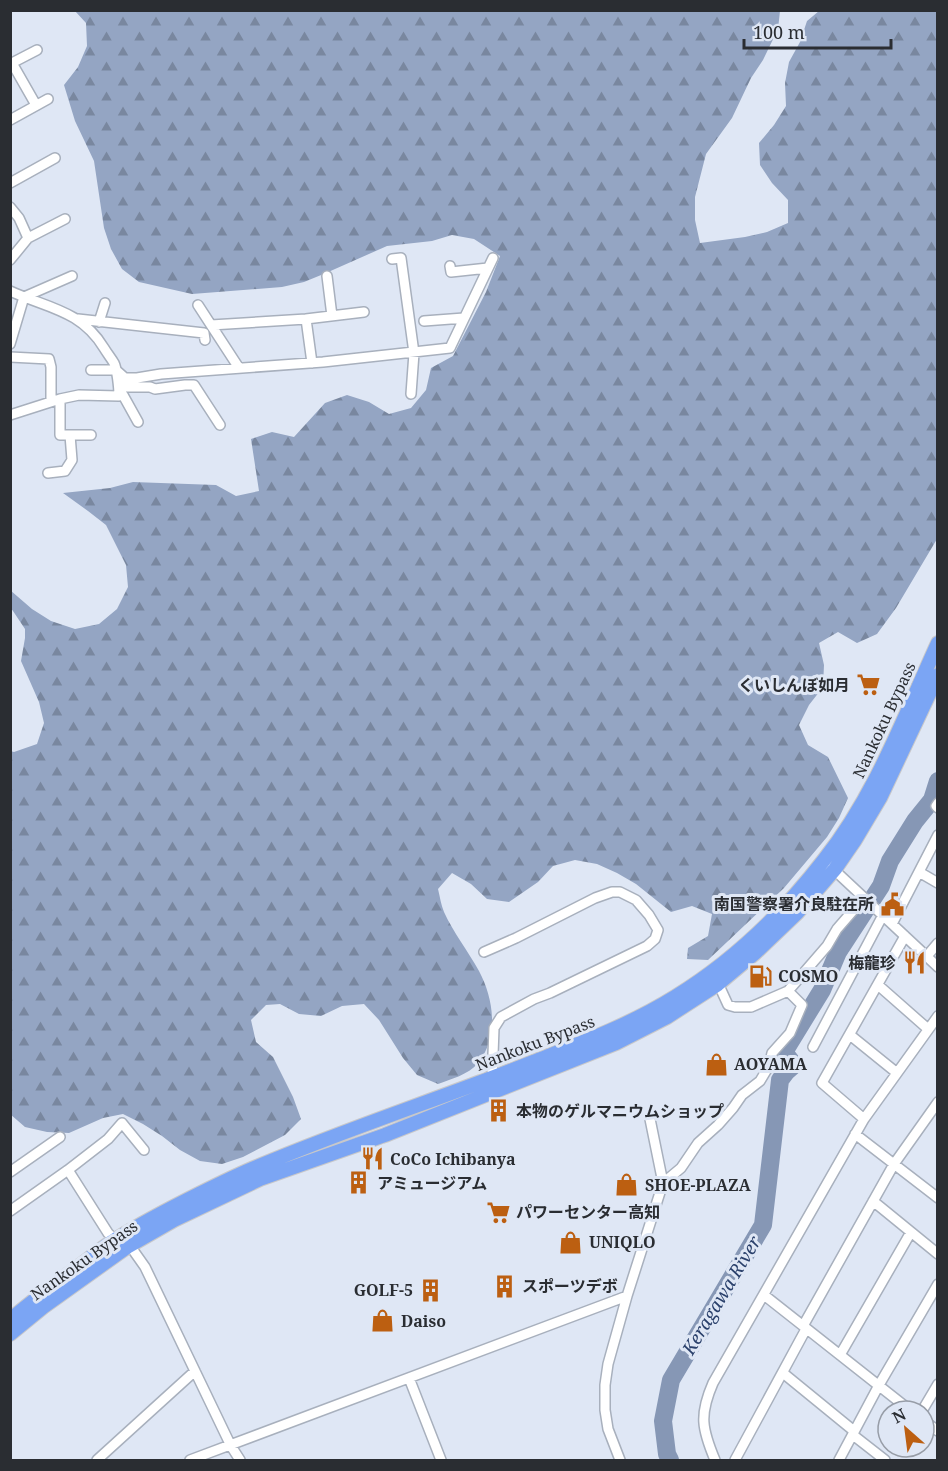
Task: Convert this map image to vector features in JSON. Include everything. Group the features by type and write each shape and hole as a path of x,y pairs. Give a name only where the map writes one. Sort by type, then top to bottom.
{"highway":[{"name":"Nankoku Bypass","path":"10,1320 35,1298 121,1244 260,1179 395,1131 493,1085 616,1044 667,1017 716,977 755,953 797,913 829,865 870,790 938,643"},
{"name":"Nankoku Bypass","path":"829,865 855,840 880,798 938,675"},
{"name":"Nankoku Bypass","path":"10,1334 121,1244"}],"street":[{"path":"36,50 11,63 36,105"},
{"path":"10,120 48,99"},
{"path":"10,183 55,158"},
{"path":"11,210 19,218 28,238"},
{"path":"10,260 28,238 65,219"},
{"path":"392,259 401,258 414,352 411,394"},
{"path":"125,378 312,363 450,348 492,258"},
{"path":"450,266 451,272 488,268"},
{"path":"10,344 24,297 72,276"},
{"path":"327,276 332,316"},
{"path":"10,291 78,319 204,333 205,340"},
{"path":"99,322 105,303"},
{"path":"198,305 239,369"},
{"path":"211,325 306,319 364,312"},
{"path":"424,321 464,318"},
{"path":"78,319 96,335 115,366 121,395 138,423"},
{"path":"306,319 312,363"},
{"path":"10,357 49,359 60,435 91,435"},
{"path":"91,370 116,370 125,378 126,387 155,389"},
{"path":"10,415 80,395 121,395 184,385 194,386 220,425"},
{"path":"48,473 64,471 72,460 70,435"},
{"path":"938,803 936,806 938,808"},
{"path":"892,924 938,835"},
{"path":"829,865 938,967"},
{"path":"919,872 938,883"},
{"path":"484,952 612,892 620,892 636,900 658,930 656,939 646,946 501,1017 494,1028 493,1085"},
{"path":"716,977 728,1005 735,1007 751,1007 788,991 827,946 837,929 866,900"},
{"path":"813,1047 880,912"},
{"path":"864,1119 822,1083 905,936"},
{"path":"927,957 938,943"},
{"path":"878,985 928,1029"},
{"path":"663,1183 681,1168 698,1143 718,1125 742,1095 760,1081 769,1065 771,1053 790,1033 802,1005 788,991"},
{"path":"716,1461 704,1433 703,1422 706,1398 713,1383 864,1119 938,1017"},
{"path":"849,1035 897,1073"},
{"path":"735,1461 873,1201 894,1164 938,1102"},
{"path":"620,1461 608,1429 605,1385 608,1364 627,1296 663,1183 650,1119"},
{"path":"10,1211 68,1170 123,1123 144,1150"},
{"path":"855,1134 936,1193"},
{"path":"10,1172 60,1137"},
{"path":"68,1170 108,1233 133,1250 145,1267 240,1461"},
{"path":"873,1201 938,1254"},
{"path":"840,1355 911,1232"},
{"path":"839,1461 879,1385 938,1284"},
{"path":"764,1295 896,1399"},
{"path":"190,1461 627,1296"},
{"path":"97,1461 195,1371"},
{"path":"783,1373 885,1461"},
{"path":"409,1378 441,1461"},
{"path":"929,1399 938,1384"}],"green space":[{"path":"75,11 780,11 778,29 763,60 751,78 732,118 706,154 695,197 695,220 700,243 767,232 788,223 788,200 772,183 760,165 759,143 786,106 785,83 789,62 800,42 807,21 819,11 937,11 937,539 896,608 877,634 857,643 838,632 819,643 824,665 823,687 809,705 799,725 808,745 828,757 848,798 839,818 827,837 784,888 708,960 687,959 688,948 708,936 712,914 692,906 671,912 636,884 597,864 575,860 553,866 538,882 509,902 487,899 471,884 452,873 438,889 442,907 479,971 491,1006 492,1030 485,1053 478,1063 464,1074 438,1084 417,1075 403,1058 379,1020 364,1004 342,1006 321,1016 299,1014 280,1004 266,1005 251,1020 256,1042 273,1057 301,1119 285,1135 243,1157 222,1164 200,1161 143,1124 123,1114 103,1118 69,1133 47,1132 25,1127 10,1114 10,751 14,752 37,744 44,723 39,702 21,661 25,629 11,608 10,590 32,609 51,621 75,629 99,624 117,609 128,587 126,565 106,525 63,493 110,488 133,482 216,485 236,496 259,491 251,439 272,432 294,437 325,403 347,395 369,402 389,414 411,408 426,390 431,368 453,356 486,292 500,256 474,239 452,235 432,241 387,246 304,282 282,287 192,294 139,282 122,269 111,249 104,228 94,161 75,121 64,85 78,67 87,46 86,23"}],"waterway":[{"name":"Keragawa River","path":"670,1460 667,1454 663,1421 671,1380 763,1225 780,1080 794,1065 784,1052 822,990 838,952 881,886 890,861 915,821 932,800 938,781"}],"place":[{"name":"くいしんぼ如月","path":"868,685"},
{"name":"南国警察署介良駐在所","path":"892,904"},
{"name":"梅龍珍","path":"914,963"},
{"name":"COSMO","path":"760,976"},
{"name":"AOYAMA","path":"716,1064"},
{"name":"本物のゲルマニウムショップ","path":"498,1111"},
{"name":"CoCo Ichibanya","path":"372,1159"},
{"name":"アミュージアム","path":"359,1183"},
{"name":"SHOE-PLAZA","path":"627,1185"},
{"name":"パワーセンター高知","path":"498,1212"},
{"name":"UNIQLO","path":"571,1242"},
{"name":"スポーツデボ","path":"504,1286"},
{"name":"GOLF-5","path":"431,1290"},
{"name":"Daiso","path":"383,1321"}]}
